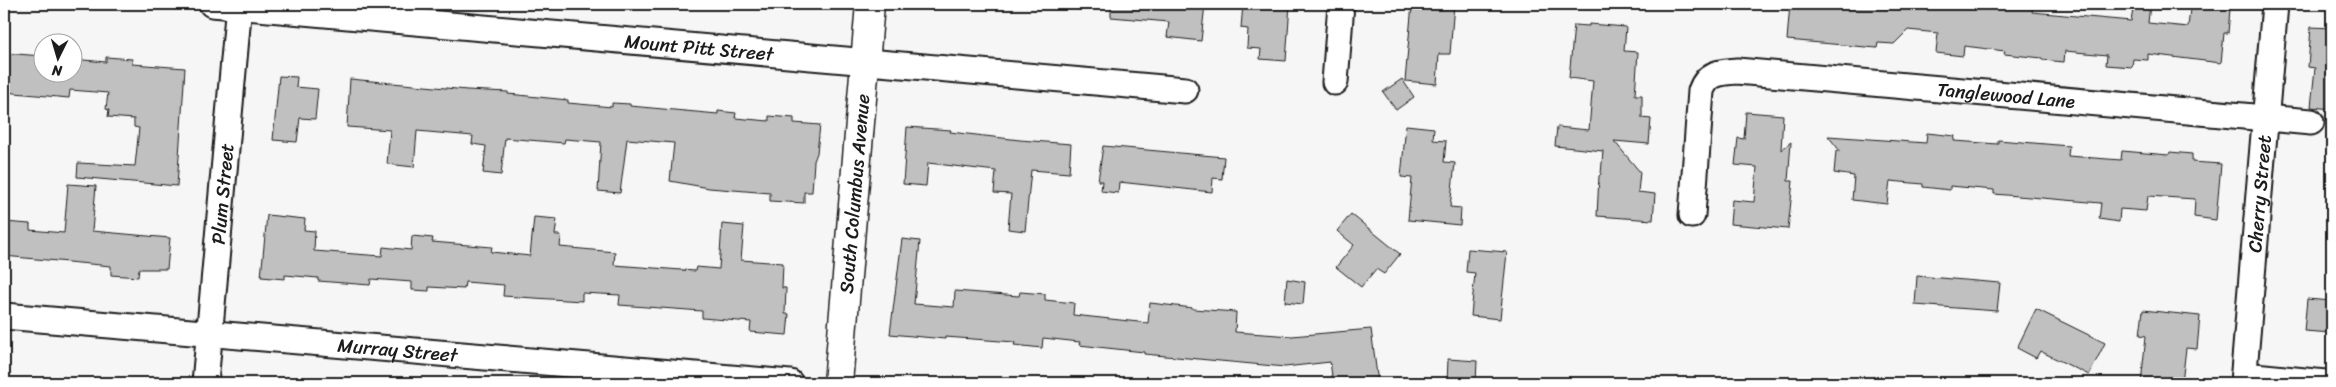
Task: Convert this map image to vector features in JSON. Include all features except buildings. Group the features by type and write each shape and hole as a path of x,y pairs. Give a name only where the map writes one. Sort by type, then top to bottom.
{"main road":[{"name":"South Columbus Avenue","path":"838,383 870,4"}],"street":[{"name":"Mount Pitt Street","path":"212,4 865,60 1185,90"},
{"path":"1335,82 1341,4"},
{"name":"Cherry Street","path":"2243,379 2275,4"},
{"name":"Plum Street","path":"206,383 239,5"},
{"name":"Tanglewood Lane","path":"1692,215 1700,104 1704,82 1713,75 1737,71 2311,122"},
{"name":"Murray Street","path":"4,316 790,383"},
{"path":"2243,379 2326,383"}]}
